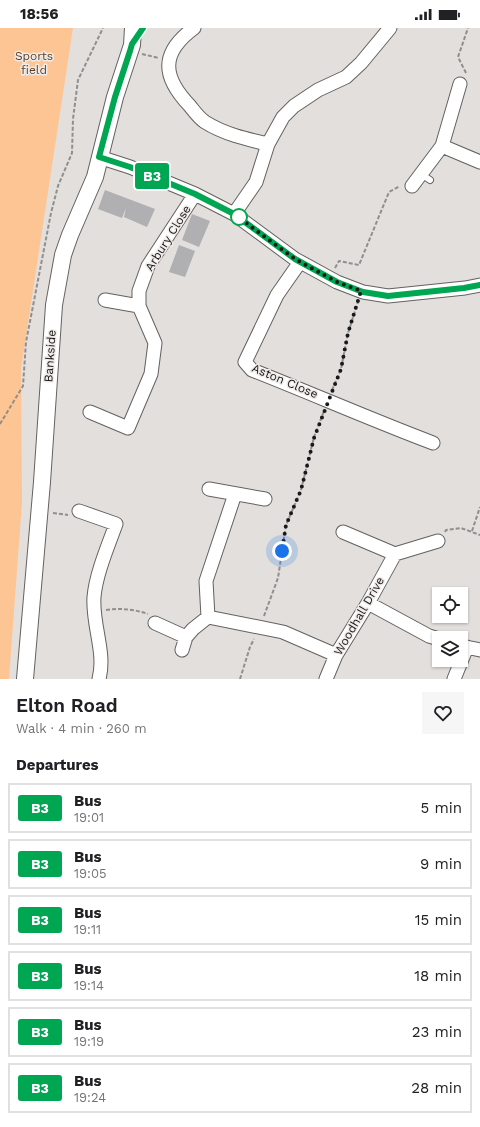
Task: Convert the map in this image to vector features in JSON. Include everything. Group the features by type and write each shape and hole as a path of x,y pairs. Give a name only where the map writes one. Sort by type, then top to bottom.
{"street":[{"name":"Bankside","path":"25,679 53,312 57,282 63,255 70,235 92,184 115,97 131,48 133,28"},
{"name":"Bankside","path":"131,48 143,28"},
{"path":"194,28 186,33 172,50 168,66 171,84 204,121 234,136 268,144"},
{"path":"234,214 256,182 268,144 283,117 294,106 318,90 346,76 361,63 390,28"},
{"path":"412,186 426,177 442,146 459,93"},
{"path":"442,146 480,162"},
{"path":"99,157 130,167 195,194 234,214 300,262 330,279 361,291 388,296 480,285"},
{"name":"Arbury Close","path":"90,412 128,428 151,374 154,343 139,306 139,291 148,266 195,194"},
{"name":"Aston Close","path":"300,262 277,295 245,362 252,370 328,400 374,421 433,443"},
{"path":"105,300 139,306"},
{"path":"209,489 265,499"},
{"path":"208,618 206,580 235,494"},
{"path":"79,511 116,524 96,584 94,611 101,653 101,671 99,679"},
{"path":"344,532 395,554 438,541"},
{"name":"Woodhall Drive","path":"326,679 336,655 368,603 395,554"},
{"path":"368,603 432,637"},
{"path":"154,623 184,643 193,629 208,618 283,632 336,655"},
{"path":"454,679 469,648"}],"path":[{"path":"0,424 23,386 26,342 50,213 58,186 72,154 73,119 78,80 103,28"},
{"path":"459,93 464,86 467,77 458,56 468,28"},
{"path":"131,48 170,61"},
{"path":"330,279 339,261 359,265 389,192 404,185 411,189 412,186"},
{"path":"240,679 250,647 260,628 278,578 286,525 301,490 314,438 341,369 348,333 361,291"},
{"path":"472,531 480,507"},
{"path":"39,511 75,516 79,511"},
{"path":"438,541 446,530 460,528 480,535"},
{"path":"94,611 114,609 139,611 154,616 154,623"}],"green space":[{"name":"Sports field","path":"0,28 73,28 21,369 22,502 9,679 0,679"}],"building":[{"path":"105,190 155,209 147,227 124,217 126,208 122,218 98,209"},
{"path":"192,214 210,221 199,247 182,240"},
{"path":"179,245 195,251 185,277 169,272"}],"bus line":[{"name":"B3","path":"143,28 132,44 115,97 99,157 130,167 195,194 234,214 258,230 295,259 337,282 363,292 388,296 480,285"}],"route":[{"path":"239,217 234,214 258,230 295,259 337,282 361,291 348,333 341,369 314,438 301,490 286,525 282,551"}]}
